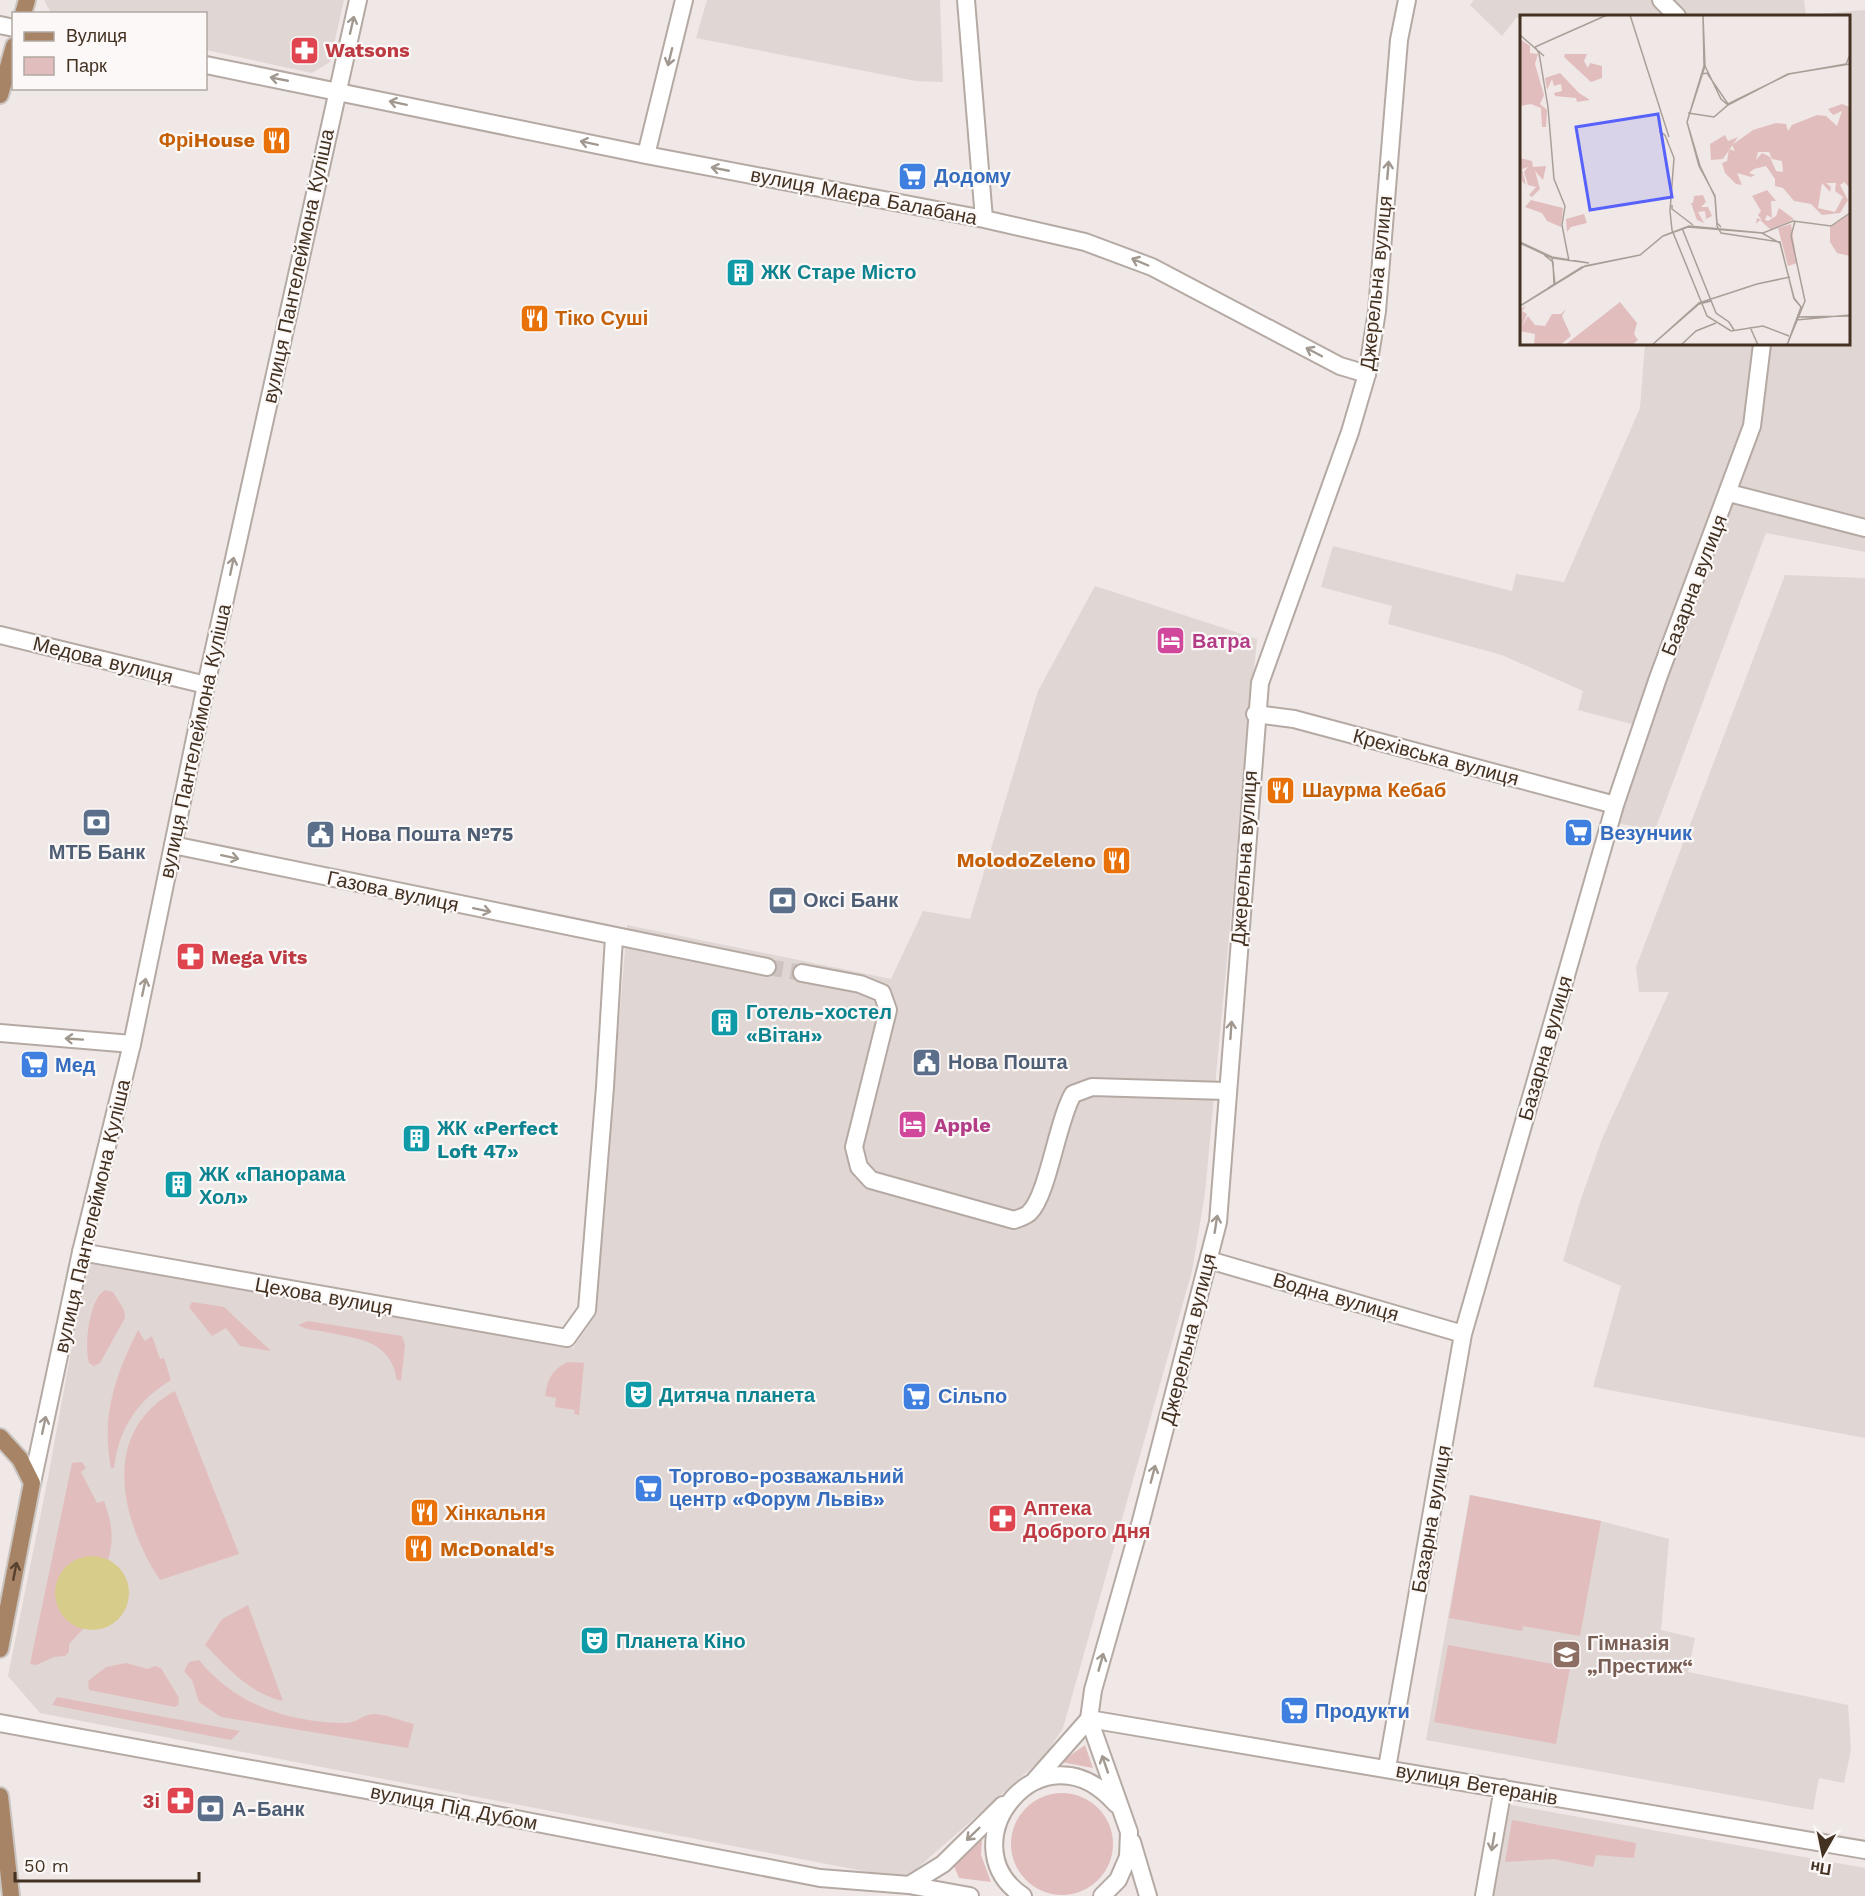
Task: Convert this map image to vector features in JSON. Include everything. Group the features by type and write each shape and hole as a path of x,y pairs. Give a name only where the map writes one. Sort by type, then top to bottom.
{"main road":[{"path":"0,94 12,52"},
{"path":"0,1437 20,1458 32,1483 0,1649"},
{"path":"0,1796 11,1896"}],"street":[{"name":"вулиця Пантелеймона Куліша","path":"32,1483 81,1252 132,1044 206,685 358,0"},
{"path":"646,155 684,0"},
{"path":"966,0 984,219"},
{"name":"Джерельна вулиця","path":"1129,1832 1089,1719 1093,1690 1141,1521 1218,1222 1226,1091 1260,683 1350,432 1367,374 1377,311 1399,40 1407,0"},
{"path":"1661,0 1676,15"},
{"name":"вулиця Маєра Балабана","path":"207,65 646,155 984,219 1108,249 1162,272 1341,366 1367,374"},
{"name":"Базарна вулиця","path":"1387,1768 1463,1335 1615,805 1658,678 1729,493 1752,426 1762,345"},
{"path":"1729,493 1865,528"},
{"name":"Медова вулиця","path":"0,635 206,685"},
{"name":"Крехівська вулиця","path":"1256,714 1294,719 1615,805"},
{"name":"Газова вулиця","path":"173,845 767,967"},
{"name":"Цехова вулиця","path":"81,1252 567,1338 587,1310 605,1087 614,937"},
{"path":"802,973 860,984 882,993 888,1010 854,1147 859,1167 871,1180 1014,1220 1030,1214 1038,1199 1064,1109 1073,1094 1092,1087 1226,1091"},
{"path":"0,1034 132,1044"},
{"name":"Водна вулиця","path":"1209,1260 1463,1335"},
{"path":"909,1885 943,1863 1015,1794 1035,1780 1089,1719"},
{"name":"вулиця Ветеранів","path":"1089,1719 1865,1850"},
{"name":"вулиця Під Дубом","path":"0,1723 377,1791 820,1878 909,1885 970,1896"},
{"path":"1035,1780 1059,1775 1083,1778 1105,1790 1120,1809"},
{"path":"1484,1896 1503,1788"},
{"path":"1015,1794 999,1816 994,1842 999,1868 1014,1890 1023,1896"},
{"path":"1102,1896 1118,1880 1128,1857 1129,1832"},
{"path":"1129,1832 1148,1896"}],"shaded area":[{"path":"44,0 344,0 330,62 312,73 207,50 207,12 50,12"},
{"path":"707,0 940,0 943,82 916,81 696,38"},
{"path":"1474,0 1804,0 1806,15 1520,15 1520,20 1517,17 1502,36 1470,5"},
{"path":"1865,10 1865,552 1766,533 1655,830 1616,823 1643,727 1578,710 1583,691 1502,655 1388,624 1392,606 1321,587 1333,546 1512,591 1516,574 1564,582 1640,408 1645,345 1850,345 1850,15 1806,15"},
{"path":"1785,575 1865,578 1865,1438 1593,1387 1621,1286 1563,1261 1602,1139 1669,992 1639,992 1636,967"},
{"path":"1095,586 1257,639 1205,1193 1192,1271 1063,1728 1044,1757 905,1879 40,1713 8,1676 48,1478 87,1263 573,1348 595,1316 627,925 891,979 923,911 970,919 1038,691"},
{"name":"Гімназія „Престиж“","path":"1470,1495 1601,1521 1669,1539 1661,1630 1695,1638 1688,1672 1848,1705 1851,1750 1844,1783 1819,1778 1813,1810 1426,1740"},
{"path":"92,1556 106,1559 118,1567 126,1579 129,1593 126,1607 118,1619 106,1627 92,1630 78,1627 66,1619 58,1607 55,1593 58,1579 66,1567 78,1559"},
{"path":"1506,1804 1865,1868 1865,1896 1491,1896"}],"green space":[{"path":"105,1290 113,1292 124,1310 125,1318 100,1363 94,1366 89,1363 88,1356 89,1324 95,1303"},
{"path":"192,1302 224,1307 271,1351 240,1346 226,1328 212,1336 189,1307"},
{"path":"308,1321 402,1336 405,1345 401,1381 397,1380 393,1366 379,1348 359,1339 298,1325"},
{"path":"138,1330 145,1341 152,1336 160,1359 164,1358 171,1380 148,1397 132,1417 120,1440 114,1468 111,1468 108,1431 112,1397"},
{"path":"568,1362 584,1363 579,1415 574,1414 575,1410 555,1407 556,1398 545,1396 551,1376"},
{"path":"175,1391 239,1554 160,1580 146,1557 135,1531 124,1479 127,1453 135,1430 151,1408"},
{"path":"82,1462 86,1468 81,1472 97,1503 104,1501 110,1522 111,1545 108,1560 105,1558 63,1570 55,1591 79,1627 84,1628 69,1644 69,1652 65,1656 54,1657 36,1665 30,1664 72,1463"},
{"path":"1470,1495 1601,1521 1580,1636 1523,1626 1522,1631 1449,1618"},
{"path":"248,1605 283,1701 250,1686 205,1645 222,1619"},
{"path":"1448,1645 1570,1667 1556,1744 1434,1722"},
{"path":"199,1660 229,1689 247,1700 285,1715 347,1723 370,1714 378,1714 414,1724 408,1748 221,1717 199,1702 192,1680 184,1671 189,1662"},
{"path":"126,1663 148,1669 155,1666 161,1668 179,1698 178,1705 175,1707 89,1690 88,1681 106,1667"},
{"path":"57,1697 240,1731 231,1740 52,1705"},
{"path":"1085,1745 1093,1768 1061,1762"},
{"path":"1062,1793 1082,1797 1098,1808 1109,1824 1113,1844 1109,1864 1098,1880 1082,1891 1062,1895 1042,1891 1026,1880 1015,1864 1011,1844 1015,1824 1026,1808 1042,1797"},
{"path":"1512,1820 1636,1843 1634,1858 1596,1855 1593,1867 1554,1859 1505,1862"},
{"path":"982,1839 981,1855 991,1882 959,1878 954,1866"}],"tunnel":[{"path":"767,967 802,973"}],"place":[{"name":"Watsons","path":"304,50"},
{"name":"ФріHouse","path":"276,140"},
{"name":"Додому","path":"913,176"},
{"name":"ЖК Старе Місто","path":"740,272"},
{"name":"Тіко Суші","path":"534,318"},
{"name":"Ватра","path":"1171,641"},
{"name":"Шаурма Кебаб","path":"1281,790"},
{"name":"МТБ Банк","path":"97,822"},
{"name":"Везунчик","path":"1579,833"},
{"name":"Нова Пошта №75","path":"320,834"},
{"name":"MolodoZeleno","path":"1117,860"},
{"name":"Оксі Банк","path":"782,900"},
{"name":"Mega Vits","path":"190,957"},
{"name":"Готель-хостел «Вітан»","path":"725,1023"},
{"name":"Нова Пошта","path":"927,1062"},
{"name":"Мед","path":"34,1065"},
{"name":"Apple","path":"913,1125"},
{"name":"ЖК «Perfect Loft 47»","path":"416,1139"},
{"name":"ЖК «Панорама Хол»","path":"178,1185"},
{"name":"Дитяча планета","path":"638,1395"},
{"name":"Сільпо","path":"917,1396"},
{"name":"Торгово-розважальний центр «Форум Львів»","path":"648,1488"},
{"name":"Хінкальня","path":"424,1513"},
{"name":"Аптека Доброго Дня","path":"1002,1519"},
{"name":"McDonald's","path":"419,1549"},
{"name":"Планета Кіно","path":"595,1641"},
{"name":"Гімназія „Престиж“","path":"1566,1655"},
{"name":"Продукти","path":"1294,1711"},
{"name":"3і","path":"181,1801"},
{"name":"А-Банк","path":"211,1809"}]}
